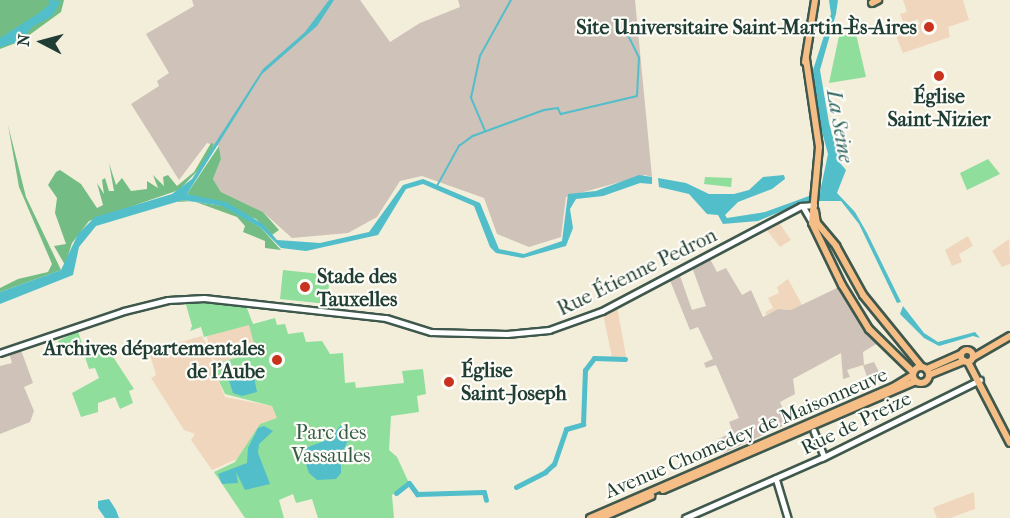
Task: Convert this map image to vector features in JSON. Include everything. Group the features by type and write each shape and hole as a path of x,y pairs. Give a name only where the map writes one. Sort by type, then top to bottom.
{"main road":[{"path":"814,203 821,235 869,329 923,383 926,370 912,351 882,322 821,235 811,219 819,147 802,78 815,0"},
{"path":"601,518 926,370 990,350 1010,336"},
{"path":"968,357 1010,443"},
{"path":"968,357 1010,435"},
{"name":"Avenue Chomedey de Maisonneuve","path":"590,518 901,384 914,376"}],"street":[{"name":"Rue Étienne Pedron","path":"0,353 149,304 204,298 386,318 431,332 507,334 549,330 602,311 803,206 814,203"},
{"path":"803,206 811,219"},
{"name":"Rue de Preize","path":"685,518 824,456 980,380"},
{"path":"814,431 824,456"},
{"path":"776,478 788,518"}],"shaded area":[{"path":"192,0 360,0 390,42 420,23 460,7 458,0 635,0 652,177 645,175 566,197 561,237 529,247 497,234 484,198 422,176 400,181 377,217 348,233 292,238 263,212 221,192 213,179 221,159 219,146 207,143 179,180 131,104 159,86 157,81 169,73 146,34 194,6"},
{"name":"Site Universitaire Saint-Martin-Ès-Aires","path":"903,0 963,0 969,20 948,27 950,37 903,53 896,36 905,34 903,28 920,24 918,19 904,24 900,14 907,12"},
{"path":"778,221 791,240 780,247 765,228"},
{"path":"968,236 973,246 959,254 962,262 952,266 945,250"},
{"path":"1009,239 1010,264 1002,267 992,251"},
{"path":"709,257 717,272 726,268 742,295 751,290 763,317 778,309 791,310 839,287 878,343 863,352 864,365 874,362 883,380 870,386 863,365 847,370 850,377 843,379 841,353 793,379 795,394 780,402 789,423 724,453 718,439 733,432 729,422 739,418 716,365 706,368 704,363 713,359 698,327 690,330 669,278 679,273 692,310 706,306 692,267"},
{"path":"788,279 802,305 791,310 778,309 766,315 765,312 773,308 768,298 779,293 777,287"},
{"path":"617,306 625,358 612,357 603,314"},
{"path":"249,324 256,352 217,363 211,356 217,377 225,397 272,406 278,418 260,424 237,459 212,470 191,440 195,434 184,430 151,378 156,375 149,351 202,336 209,349 207,336"},
{"path":"21,350 33,383 24,387 34,411 30,422 0,434 0,366 12,363 9,353"},
{"path":"974,492 975,509 950,518 937,518 933,508"}],"green space":[{"path":"0,0 64,0 61,12 21,41 0,49"},
{"path":"856,34 866,77 829,83 839,36"},
{"path":"8,125 26,197 61,270 0,292 0,288 18,279 48,272 52,264 19,187"},
{"path":"211,143 214,144 207,161 179,190 89,221 72,243 65,265 54,246 66,244 55,213 57,198 48,185 56,172 60,170 81,184 97,208 103,205 97,183 104,194 102,180 105,178 109,191 114,191 109,163 116,185 122,178 131,191 147,189 147,181 158,188 153,175 164,186 163,177 168,175 177,186 194,172"},
{"path":"219,146 221,159 213,179 221,192 263,212 279,230 272,235 256,219 187,194"},
{"path":"988,159 1000,174 967,190 960,173"},
{"path":"705,177 732,178 731,187 704,184"},
{"path":"196,202 229,209 261,228 281,250 265,248 265,241 243,232 245,226 237,217"},
{"name":"Stade des Tauxelles","path":"283,270 330,275 327,304 280,299"},
{"name":"Parc des Vassaules","path":"214,299 245,303 253,324 275,318 277,325 285,324 288,334 303,332 306,342 322,341 330,354 343,353 345,383 355,382 356,388 404,383 402,371 423,369 426,394 417,396 419,412 391,416 389,450 397,457 409,483 392,495 394,518 318,518 312,499 296,503 293,494 279,500 284,518 245,518 214,472 235,462 260,424 277,418 272,406 225,394 217,377 214,364 256,352 249,325 204,337 201,327 190,331 192,326 185,301"},
{"path":"78,331 84,350 106,346 134,389 129,391 133,403 120,409 115,397 98,403 98,412 81,417 72,393 99,378 95,368 89,369 83,351 62,356 58,341"}],"water":[{"path":"48,0 61,1 52,16 32,27 21,41 0,47 0,38 39,13 50,4"},
{"path":"329,0 334,0 317,26 262,74 187,194 226,202 263,224 277,240 320,243 369,232 403,185 423,179 480,203 499,249 524,254 562,241 568,194 596,191 639,175 652,177 652,184 640,183 603,196 576,199 570,209 573,228 566,246 523,258 496,253 490,247 474,206 423,184 406,189 378,235 306,251 281,248 261,228 222,206 183,200 96,226 79,247 73,275 0,304 0,292 61,270 78,234 95,217 172,194 192,179 263,69 305,32"},
{"path":"829,0 838,0 820,70 829,123 840,163 846,170 837,193 855,212 867,233 901,302 897,303 859,224 841,201 806,201 758,221 723,224 718,215 707,214 689,194 659,187 658,178 686,183 709,194 734,194 749,190 763,177 784,175 785,179 772,189 738,202 725,215 727,218 765,212 820,192 828,154 815,106 813,70 831,14"},
{"path":"903,306 924,333 938,342 975,332 980,338 973,336 939,346 924,338 900,314"},
{"path":"247,364 252,367 257,392 242,396 233,393 227,375"},
{"path":"341,425 348,427 350,436 341,456 341,473 336,479 317,480 309,473 301,450 329,439"},
{"path":"264,426 273,431 259,444 258,453 270,484 245,490 236,472 238,483 222,484 218,474 247,463 248,448 258,428"},
{"path":"109,499 119,518 105,518 98,508 98,501"}],"waterway":[{"path":"485,131 471,98 480,56 511,0"},
{"path":"437,186 459,146 473,136 544,110 558,108 561,114 637,96 639,58 627,33 627,23"},
{"path":"516,487 545,472 554,464 566,429 583,424 585,370 594,358 625,359"},
{"path":"396,493 409,483 417,494 484,492 486,500"}],"place":[{"name":"Site Universitaire Saint-Martin-Ès-Aires","path":"929,27"},
{"name":"Église Saint-Nizier","path":"939,76"},
{"name":"Stade des Tauxelles","path":"305,287"},
{"name":"Archives départementales de l'Aube","path":"277,360"},
{"name":"Église Saint-Joseph","path":"449,382"}],"water label":[{"name":"La Seine","path":"840,126"}]}
